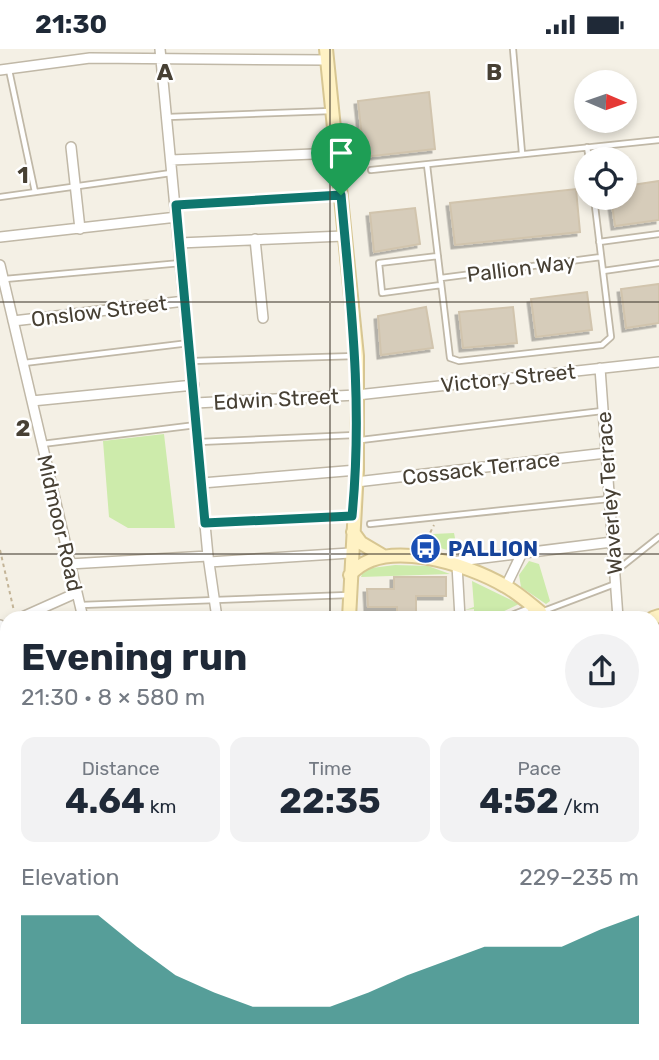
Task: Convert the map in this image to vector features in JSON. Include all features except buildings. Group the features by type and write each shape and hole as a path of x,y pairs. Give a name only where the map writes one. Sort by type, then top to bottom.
{"street":[{"path":"160,53 192,361 205,523 217,611"},
{"path":"4,70 90,58 160,53 327,55 357,356 356,476 349,611"},
{"path":"71,147 79,229"},
{"path":"171,160 337,153"},
{"path":"0,237 177,217"},
{"path":"179,243 344,236"},
{"path":"255,239 263,319"},
{"name":"Midmoor Road","path":"0,265 81,611"},
{"name":"Onslow Street","path":"13,321 185,301"},
{"name":"Victory Street","path":"357,395 659,362"},
{"name":"Waverley Terrace","path":"600,368 617,611"},
{"path":"32,401 194,384"},
{"name":"Edwin Street","path":"195,403 357,395"},
{"name":"Cossack Terrace","path":"202,483 356,476 606,453"},
{"path":"353,532 361,543 383,556"},
{"path":"452,564 612,542"},
{"path":"69,564 351,553"},
{"path":"506,586 520,555"},
{"path":"349,575 358,564 383,556 452,564 506,586 537,611"},
{"path":"452,564 459,611"},
{"path":"45,611 76,593"}],"lane":[{"path":"513,49 522,153"},
{"path":"4,70 35,192"},
{"path":"166,117 332,111"},
{"path":"587,147 659,140"},
{"path":"371,170 574,148"},
{"name":"Pallion Way","path":"427,165 450,358 467,362 602,345 611,337 595,210"},
{"path":"0,197 172,173"},
{"path":"176,205 341,195"},
{"path":"599,242 659,235"},
{"path":"438,256 379,263 382,293 441,285"},
{"name":"Pallion Way","path":"440,278 601,257"},
{"path":"4,280 181,263"},
{"path":"603,271 659,263"},
{"path":"23,363 190,343"},
{"path":"192,361 357,356"},
{"path":"199,442 357,438 603,411"},
{"path":"42,444 197,425"},
{"path":"370,524 609,499"},
{"path":"205,523 352,516"},
{"path":"615,572 659,537"},
{"path":"545,611 615,584"},
{"path":"79,605 349,594"}],"path":[{"path":"338,173 371,170"},
{"path":"417,558 438,517"},
{"path":"0,551 16,611"}],"green space":[{"path":"164,434 175,528 128,528 109,517 103,441"},
{"path":"454,533 458,553 426,544 433,534"},
{"path":"529,561 539,564 550,601 546,604 521,587 519,575"},
{"path":"395,565 428,566 450,574 361,577 364,569"},
{"path":"472,581 519,604 504,611 465,610 474,607"}],"place":[{"name":"PALLION","path":"425,548"}],"route":[{"path":"341,195 357,356 357,470 352,516 205,523 176,205 341,195"}]}
